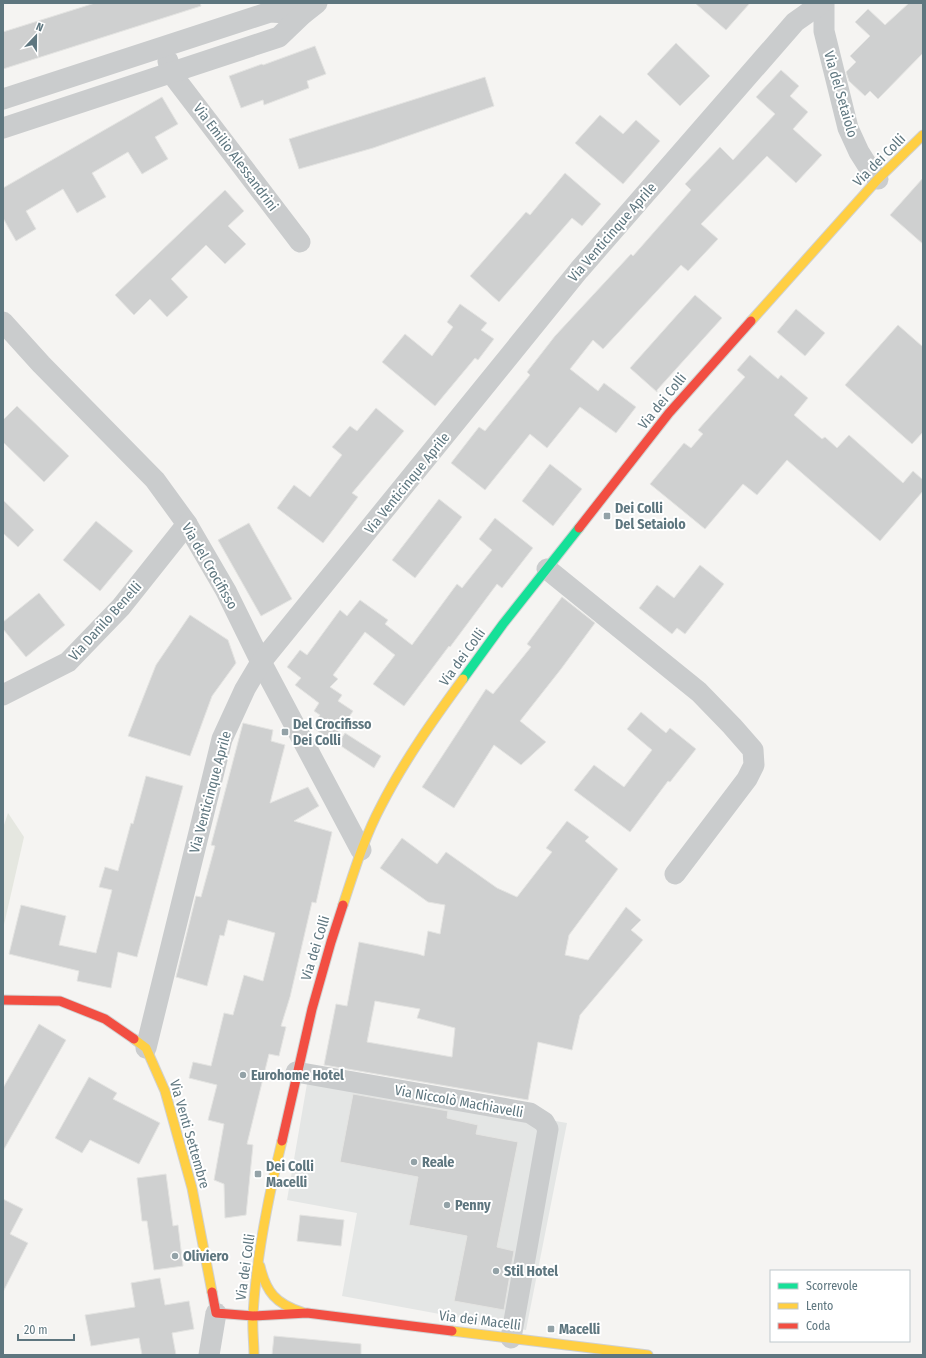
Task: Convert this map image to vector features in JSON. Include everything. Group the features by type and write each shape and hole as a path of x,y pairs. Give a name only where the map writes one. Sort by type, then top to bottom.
{"street":[{"name":"Via del Setaiolo","path":"823,3 824,31 848,128 859,152 878,179"},
{"name":"Via Venticinque Aprile","path":"146,1048 222,739 246,689 262,662 579,270 795,22 823,3"},
{"path":"3,99 270,12 310,8"},
{"path":"3,128 279,37 310,8"},
{"name":"Via Emilio Alessandrini","path":"164,47 171,73 300,242"},
{"name":"Via dei Colli","path":"254,1355 253,1316 259,1260 273,1178 296,1072 331,942 361,850 380,807 398,774 434,718 504,624 669,413 694,383 878,179 923,135"},
{"name":"Via del Crocifisso","path":"3,322 41,364 155,480 187,524 226,591 361,850"},
{"name":"Via Danilo Benelli","path":"3,695 68,662 121,606 187,524"},
{"path":"547,569 699,692 753,750 754,765 747,779 675,874"},
{"path":"3,1000 60,1001 105,1019 146,1048"},
{"name":"Via Venti Settembre","path":"146,1048 165,1091 192,1188 216,1312"},
{"name":"Via Niccolò Machiavelli","path":"296,1072 530,1114 544,1122 548,1129 511,1338"},
{"name":"Via dei Macelli","path":"259,1260 262,1278 268,1290 284,1305 294,1310 307,1313 648,1355"},
{"path":"209,1355 216,1312"},
{"name":"Via dei Macelli","path":"216,1312 253,1316 307,1313"}],"shaded area":[{"path":"8,813 24,837 3,929 3,828"},
{"path":"308,1078 567,1123 526,1330 342,1296 357,1213 287,1200"}],"building":[{"path":"95,3 200,3 201,6 3,69 3,32"},
{"path":"695,3 750,3 726,30"},
{"path":"909,3 923,3 923,53 878,99 870,91 865,96 849,81 846,72 856,62 850,56 870,36 855,22 868,9 885,25"},
{"path":"676,43 710,76 680,106 647,74"},
{"path":"315,46 326,74 307,81 309,88 264,105 263,100 241,108 229,76"},
{"path":"781,70 799,86 790,96 808,112 793,129 822,155 796,183 767,156 701,224 718,239 688,271 681,265 603,349 593,340 570,369 598,391 604,383 636,407 616,433 580,407 547,448 530,434 485,490 451,463 479,427 485,431 530,375 527,372 555,336 631,254 633,256 691,190 685,184 720,147 733,160 775,114 756,97"},
{"path":"485,77 494,106 373,148 299,169 289,139"},
{"path":"162,97 178,124 155,137 168,159 142,174 128,152 92,173 106,197 77,213 63,189 26,211 36,229 16,241 3,218 3,188"},
{"path":"600,115 623,134 636,120 660,141 623,184 575,143"},
{"path":"565,173 601,204 582,226 572,218 499,302 470,276 526,212 530,215"},
{"path":"923,178 923,244 890,215"},
{"path":"225,190 244,211 228,226 246,244 225,264 206,245 171,279 188,297 167,317 150,299 134,315 115,295"},
{"path":"695,295 722,318 657,390 657,392 630,368"},
{"path":"460,304 487,323 481,330 494,339 478,360 475,358 435,406 382,362 405,334 432,356 453,327 447,322"},
{"path":"796,309 825,333 805,356 777,332"},
{"path":"898,325 923,347 923,432 912,444 845,385"},
{"path":"750,355 778,379 781,375 808,398 794,415 822,439 825,437 837,448 849,435 903,483 913,471 923,480 923,491 880,541 787,460 757,495 743,484 705,529 650,484 684,443 691,448 703,434 698,430 745,377 737,370"},
{"path":"17,406 69,456 44,482 3,442 3,420"},
{"path":"376,408 404,431 352,493 358,497 323,543 277,508 294,485 310,497 342,455 332,447 350,426 357,431"},
{"path":"550,464 582,489 553,526 522,501"},
{"path":"439,499 462,517 415,578 392,560"},
{"path":"3,500 34,530 18,547 3,533"},
{"path":"495,518 533,548 502,588 497,584 404,706 373,684 395,655 365,632 333,675 338,679 330,687 342,695 338,701 353,711 333,741 312,727 320,715 314,711 319,703 295,685 301,678 287,667 300,650 307,655 340,610 347,616 360,600 388,620 385,624 412,645 457,584 462,588 492,550 479,539"},
{"path":"96,521 133,551 100,591 63,560"},
{"path":"249,523 292,599 261,616 218,540"},
{"path":"700,565 724,584 685,634 677,628 672,634 639,608 657,585 674,598"},
{"path":"39,593 65,625 26,657 3,629 3,622"},
{"path":"562,597 595,623 520,721 546,742 521,765 494,745 454,808 422,787 486,689 493,694 531,647 527,644"},
{"path":"190,615 228,640 236,663 212,696 190,756 128,736 156,665"},
{"path":"641,712 666,733 670,728 696,749 670,782 668,781 630,832 574,790 594,765 624,787 652,750 627,729"},
{"path":"243,723 273,730 271,741 285,745 270,803 308,787 319,806 294,821 332,832 316,903 312,902 290,997 281,1026 286,1027 279,1056 269,1054 247,1144 253,1145 246,1215 225,1218 224,1184 214,1180 224,1124 208,1120 217,1085 189,1078 193,1062 211,1066 224,1013 233,1015 244,975 263,981 275,933 228,920 224,936 220,935 207,986 176,977 196,896 201,897 215,846 211,845"},
{"path":"345,733 381,756 374,768 338,744"},
{"path":"146,776 183,786 137,957 118,952 111,988 77,981 79,971 9,954 21,905 66,916 59,945 96,953 112,890 99,887 105,867 118,871"},
{"path":"567,821 589,837 585,841 618,869 569,935 565,955 588,960 626,907 641,920 631,930 643,940 580,1015 572,1050 538,1042 528,1100 324,1065 336,1004 347,1006 359,942 424,956 428,931 440,934 445,905 428,902 380,868 402,838 437,864 446,852 497,888 517,897 552,852 546,848","holes":["375,1001 420,1009 417,1018 455,1028 452,1057 367,1042"]},
{"path":"39,1024 66,1040 3,1151 3,1088"},
{"path":"89,1077 117,1093 113,1099 160,1123 139,1164 90,1140 82,1153 55,1138"},
{"path":"353,1094 448,1111 447,1118 478,1125 476,1134 518,1142 497,1247 514,1251 504,1310 454,1301 467,1236 409,1225 418,1177 340,1162"},
{"path":"166,1174 173,1226 178,1225 183,1266 154,1270 147,1221 142,1221 137,1178"},
{"path":"3,1199 23,1209 10,1234 28,1243 3,1292"},
{"path":"300,1215 344,1220 341,1246 297,1241"},
{"path":"160,1278 165,1305 189,1301 194,1329 172,1333 176,1355 142,1355 139,1338 91,1346 85,1315 135,1307 131,1283"},
{"path":"274,1336 361,1344 361,1355 272,1355"}],"traffic: fast":[{"path":"463,679 503,624 579,528"}],"traffic: slow":[{"path":"751,321 878,179 923,135"},
{"path":"343,905 364,843 381,806 419,741 463,679"},
{"path":"134,1039 146,1048 165,1091 192,1188 212,1292"},
{"path":"254,1355 253,1320 257,1271 267,1206 282,1141"},
{"path":"260,1266 265,1283 274,1296 285,1305 302,1312"},
{"path":"452,1331 648,1355"}],"traffic: jam":[{"path":"579,528 669,413 751,321"},
{"path":"282,1141 312,1009 343,905"},
{"path":"3,1000 60,1001 105,1019 134,1039"},
{"path":"212,1292 216,1313 253,1316 307,1313 452,1331"}],"place":[{"name":"Dei Colli Del Setaiolo","path":"607,516"},
{"name":"Del Crocifisso Dei Colli","path":"285,732"},
{"name":"Eurohome Hotel","path":"243,1075"},
{"name":"Reale","path":"414,1162"},
{"name":"Dei Colli Macelli","path":"258,1174"},
{"name":"Penny","path":"447,1205"},
{"name":"Oliviero","path":"175,1256"},
{"name":"Stil Hotel","path":"496,1271"},
{"name":"Macelli","path":"551,1329"}]}
